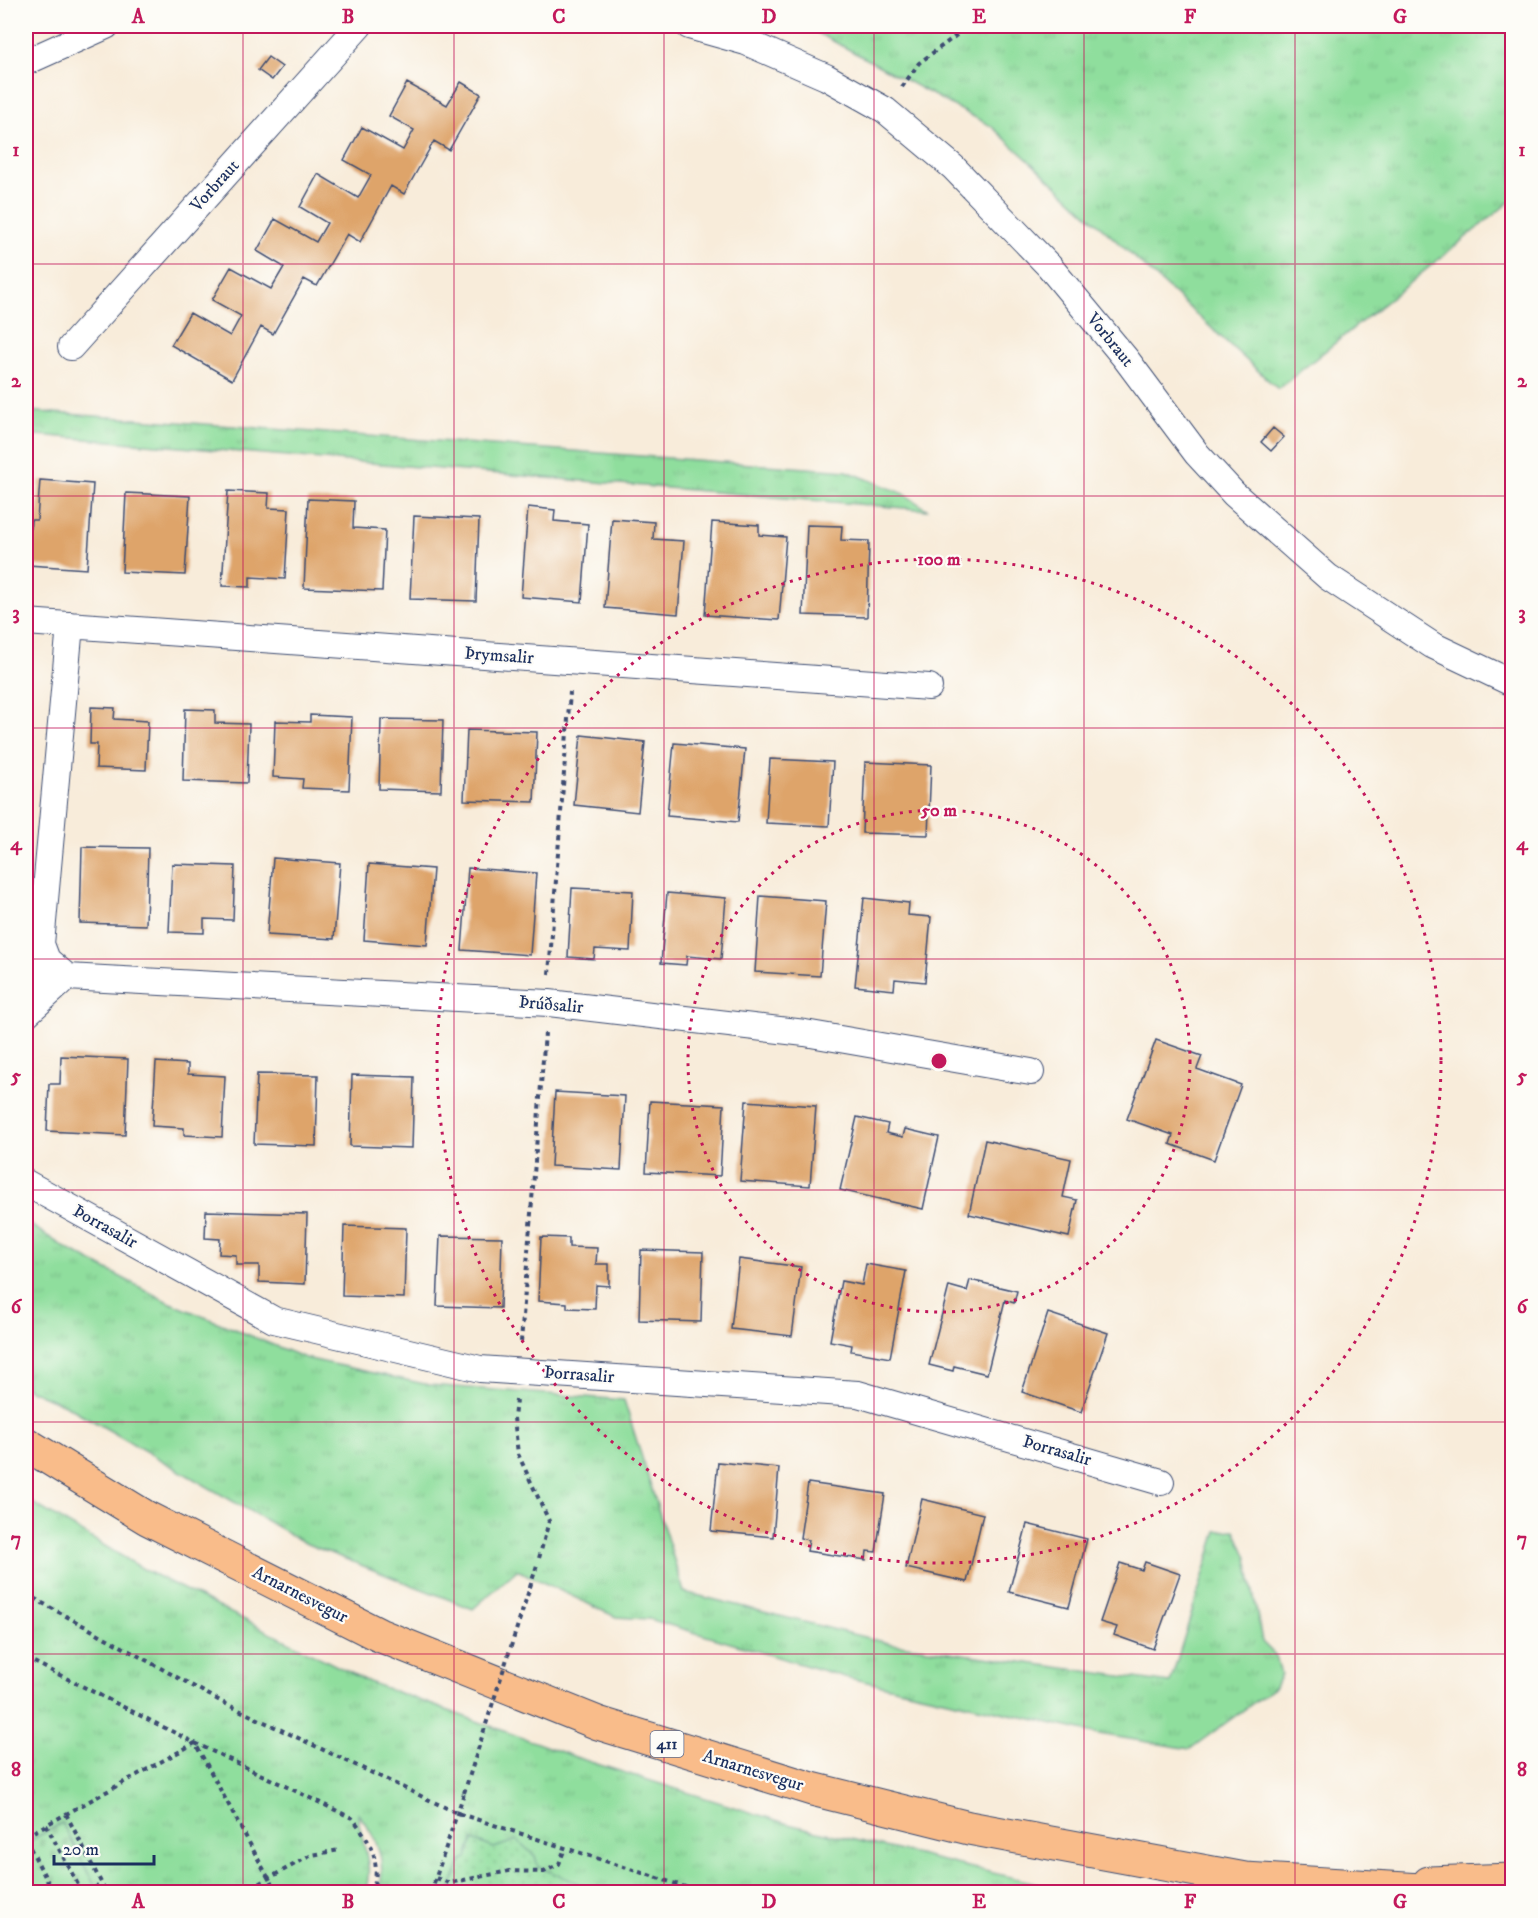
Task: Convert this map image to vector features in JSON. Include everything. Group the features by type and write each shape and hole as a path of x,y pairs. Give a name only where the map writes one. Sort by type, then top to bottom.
{"main road":[{"name":"Arnarnesvegur","path":"26,1444 147,1518 379,1635 598,1723 812,1789 969,1828 1245,1879 1361,1885 1453,1893"},
{"name":"Arnarnesvegur","path":"1361,1885 1512,1880"}],"street":[{"path":"26,62 106,26"},
{"name":"Vorbraut","path":"70,347 359,26"},
{"name":"Vorbraut","path":"689,26 746,42 816,73 885,110 953,167 1049,266 1126,359 1197,454 1234,494 1328,577 1432,645 1512,683"},
{"name":"Þrymsalir","path":"26,622 929,687"},
{"path":"26,1014 66,977 47,960 41,944 70,625"},
{"path":"26,980 47,960"},
{"name":"Þrúðsalir","path":"66,977 549,1003 805,1034 1031,1072"},
{"name":"Þorrasalir","path":"26,1183 274,1320 480,1369 858,1394 1161,1482"}],"path":[{"path":"885,110 919,63 969,26"},
{"path":"550,950 572,661"},
{"path":"431,1893 538,1562 549,1521 518,1454 514,1418 541,1072"},
{"path":"26,1594 222,1702 458,1813 701,1893"},
{"path":"26,1658 195,1743 352,1818 364,1833 375,1855 377,1877 372,1893"},
{"path":"26,1666 33,1662"},
{"path":"53,1893 26,1838 195,1743"},
{"path":"195,1743 276,1893"},
{"path":"66,1814 106,1893"},
{"path":"46,1825 84,1893 102,1884"},
{"path":"436,1878 449,1883 509,1871 544,1872 559,1864 565,1848"},
{"path":"243,1893 312,1855 339,1850"}],"green space":[{"path":"805,26 1512,26 1512,200 1278,389 991,126"},
{"path":"26,411 847,471 904,494 928,510 26,434"},
{"path":"26,1222 64,1247 168,1302 305,1358 429,1385 624,1400 684,1592 892,1644 1170,1683 1217,1531 1235,1530 1247,1558 1262,1642 1276,1656 1281,1674 1275,1687 1190,1749 1099,1734 845,1677 649,1619 616,1617 517,1570 473,1609 307,1544 67,1406 26,1388"},
{"path":"26,1499 145,1570 369,1682 581,1759 788,1824 1073,1892 378,1892 382,1870 379,1850 371,1832 358,1814 368,1862 368,1881 365,1892 98,1892 62,1823 26,1843"},
{"path":"62,1823 98,1892 26,1892 26,1843"},
{"path":"473,1840 494,1848 517,1840 535,1856 538,1867 600,1892 449,1892 462,1860 467,1858"}],"building":[{"path":"268,57 282,67 272,80 258,70"},
{"path":"461,82 481,94 449,150 434,141 404,194 391,186 360,242 347,234 317,286 304,279 273,334 261,327 232,380 171,345 190,313 230,336 241,316 212,300 231,267 271,289 284,267 257,251 275,219 316,242 327,223 300,207 318,174 358,198 371,175 344,160 362,127 403,150 414,130 389,116 407,83 447,105"},
{"path":"1273,428 1284,437 1271,451 1261,442"},
{"path":"40,480 93,484 87,569 28,565 31,520 37,520"},
{"path":"228,491 269,493 268,508 289,509 285,579 250,577 250,587 222,586"},
{"path":"126,493 190,496 185,575 122,572"},
{"path":"308,499 354,501 353,528 385,530 382,591 304,588"},
{"path":"528,507 555,510 554,521 588,524 582,602 521,597"},
{"path":"414,516 479,519 476,601 410,599"},
{"path":"612,519 654,522 653,539 684,541 678,614 605,608"},
{"path":"712,522 759,525 759,535 786,537 779,620 705,615"},
{"path":"807,525 842,526 841,540 869,541 867,617 803,615"},
{"path":"91,707 115,708 114,719 148,721 146,770 96,768 97,744 90,744"},
{"path":"185,709 215,710 215,723 249,724 247,783 183,781"},
{"path":"310,715 352,717 349,790 302,788 303,779 273,777 275,721 310,722"},
{"path":"381,719 443,720 441,791 379,789"},
{"path":"467,730 537,732 534,802 464,800"},
{"path":"581,735 645,742 638,812 574,805"},
{"path":"674,743 745,749 738,822 667,816"},
{"path":"770,759 833,762 829,826 766,823"},
{"path":"865,762 931,765 928,835 862,833"},
{"path":"82,847 148,848 146,925 80,923"},
{"path":"273,858 340,863 334,939 267,935"},
{"path":"172,864 235,866 233,920 204,919 204,933 169,932"},
{"path":"369,864 433,869 427,945 364,940"},
{"path":"468,868 536,873 530,955 462,950"},
{"path":"572,888 633,891 630,951 595,949 594,959 568,957"},
{"path":"667,893 726,898 721,959 687,956 686,965 661,963"},
{"path":"760,896 826,901 820,976 755,972"},
{"path":"864,898 909,903 908,915 931,917 925,982 895,979 894,990 855,986"},
{"path":"1156,1040 1202,1056 1197,1069 1241,1085 1214,1160 1170,1144 1173,1135 1127,1119"},
{"path":"61,1056 128,1059 125,1135 47,1131 49,1084 60,1084"},
{"path":"156,1062 188,1064 188,1074 225,1076 222,1137 184,1135 184,1128 152,1126"},
{"path":"257,1074 318,1075 316,1146 254,1144"},
{"path":"352,1075 414,1077 412,1148 350,1146"},
{"path":"555,1092 625,1096 621,1170 551,1166"},
{"path":"650,1101 724,1105 720,1176 646,1172"},
{"path":"746,1101 816,1106 810,1186 740,1181"},
{"path":"857,1117 888,1124 886,1133 903,1137 905,1129 939,1137 923,1209 840,1190"},
{"path":"985,1140 1071,1159 1063,1197 1077,1200 1069,1237 969,1214"},
{"path":"206,1211 307,1214 305,1284 259,1282 259,1265 236,1265 236,1255 219,1254 220,1239 205,1238"},
{"path":"344,1226 406,1228 404,1298 342,1296"},
{"path":"440,1236 502,1237 500,1308 437,1306"},
{"path":"541,1237 569,1238 569,1247 597,1248 596,1264 609,1264 609,1286 596,1285 595,1309 567,1308 567,1303 538,1301"},
{"path":"641,1250 703,1252 701,1322 639,1320"},
{"path":"739,1259 801,1267 792,1336 731,1329"},
{"path":"866,1264 906,1271 890,1358 851,1351 852,1345 830,1341 841,1281 862,1285"},
{"path":"970,1280 1017,1291 1014,1303 1005,1300 987,1374 954,1366 953,1371 929,1365 949,1286 967,1291"},
{"path":"1048,1313 1108,1333 1081,1412 1022,1392"},
{"path":"718,1462 779,1468 773,1537 711,1531"},
{"path":"808,1483 885,1494 876,1552 867,1551 866,1560 807,1551 809,1540 800,1538"},
{"path":"922,1499 983,1514 967,1582 906,1568"},
{"path":"1027,1524 1087,1539 1069,1607 1009,1592"},
{"path":"1145,1562 1180,1574 1153,1649 1114,1635 1117,1627 1100,1622 1120,1563 1142,1570"}]}
